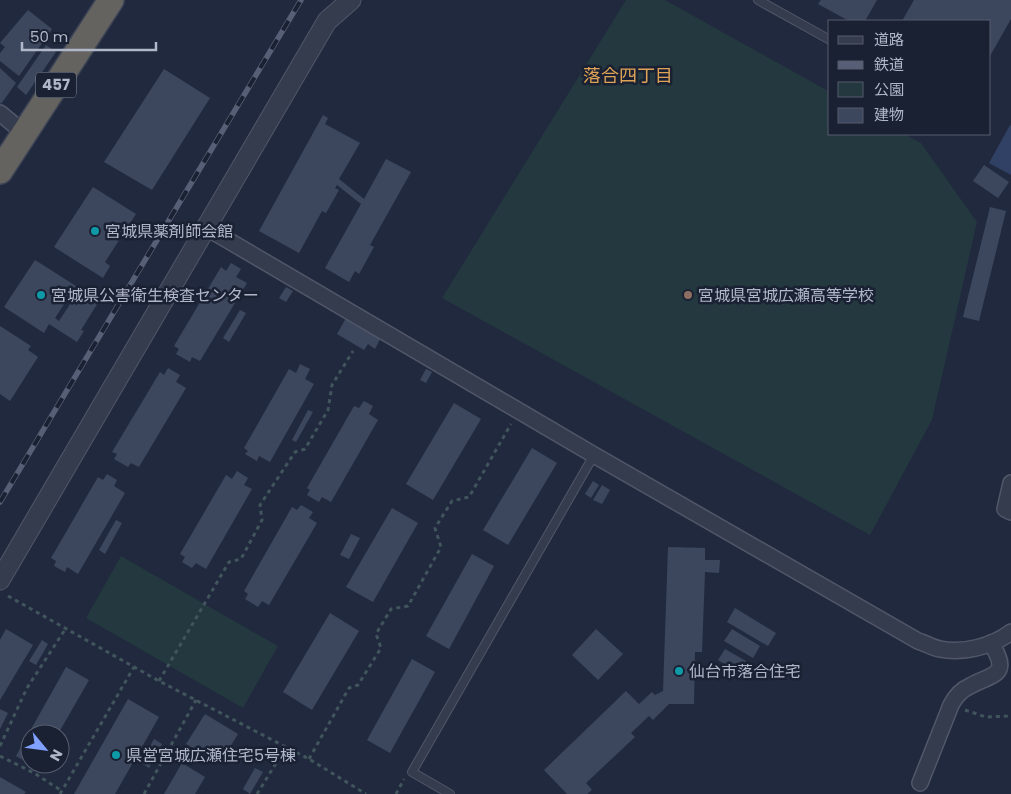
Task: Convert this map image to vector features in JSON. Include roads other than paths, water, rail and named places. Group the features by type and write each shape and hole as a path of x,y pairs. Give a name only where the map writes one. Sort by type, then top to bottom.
{"highway":[{"name":"457","path":"0,171 111,0"}],"street":[{"path":"2,586 327,21 351,0"},
{"path":"0,113 24,133"},
{"path":"207,228 594,455 918,641 940,649 965,649 991,643 1011,632"},
{"path":"1011,483 1005,509 1011,512"},
{"path":"920,783 956,696 969,686 991,678 1000,672 1003,665 1001,657 991,643"}],"lane":[{"path":"758,0 828,39"},
{"path":"450,794 412,772 594,455"}],"water":[{"path":"1011,126 1011,175 989,163"}],"railway":[{"path":"0,502 301,0"}],"place":[{"name":"宮城県薬剤師会館","path":"95,231"},
{"name":"宮城県公害衛生検査センター","path":"41,295"},
{"name":"宮城県宮城広瀬高等学校","path":"688,295"},
{"name":"仙台市落合住宅","path":"679,671"},
{"name":"県営宮城広瀬住宅5号棟","path":"116,755"}],"district":[{"name":"落合四丁目","path":"628,76"}]}
